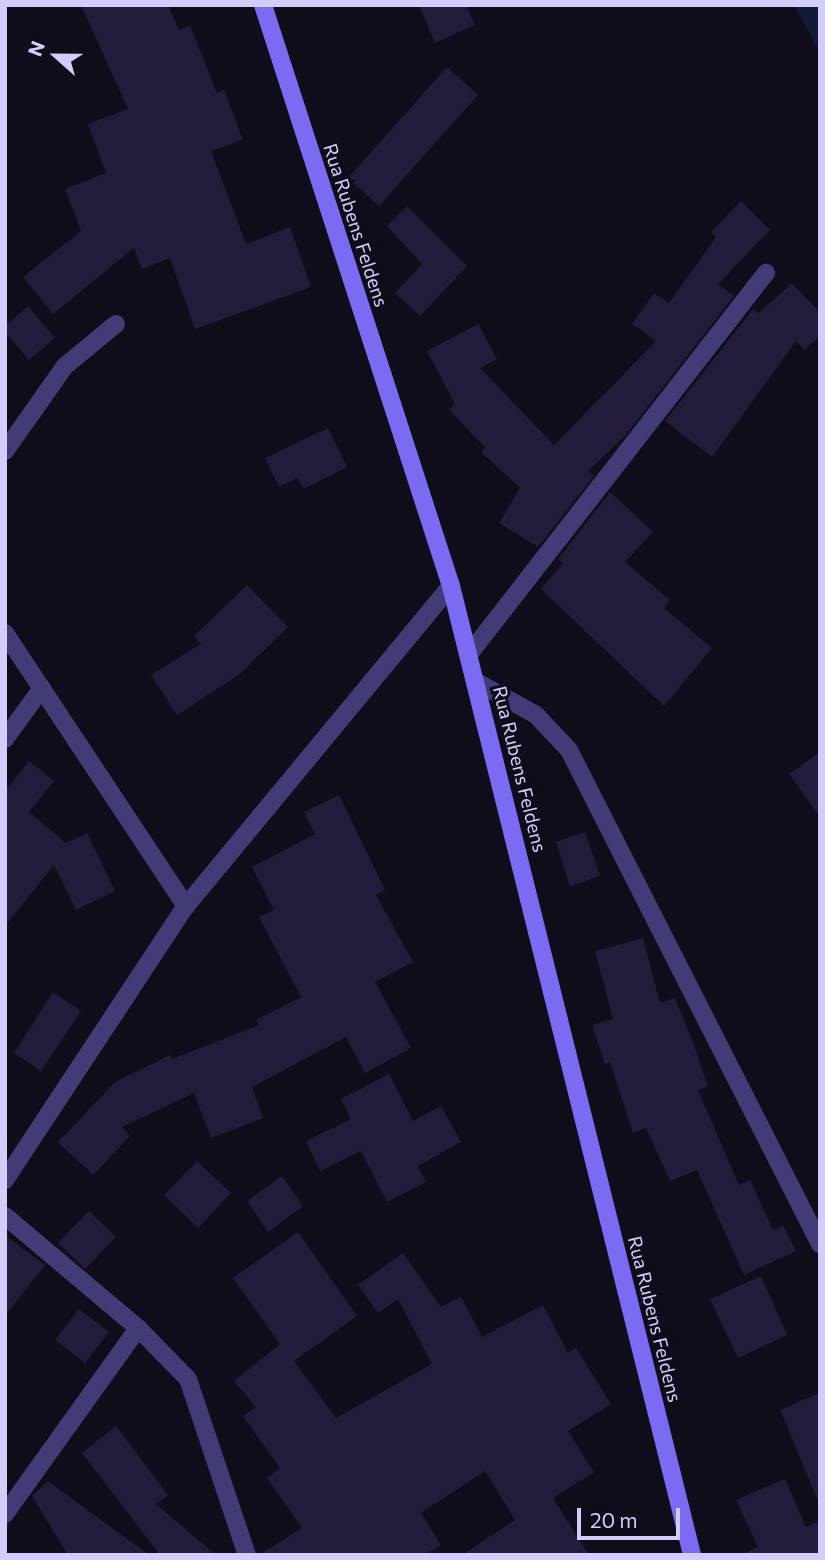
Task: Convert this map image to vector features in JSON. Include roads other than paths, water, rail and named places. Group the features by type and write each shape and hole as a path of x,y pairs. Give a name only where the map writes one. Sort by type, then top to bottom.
{"main road":[{"name":"Rua Rubens Feldens","path":"263,5 452,586 692,1555"}],"street":[{"path":"470,653 766,273"},
{"path":"5,451 65,366 116,324"},
{"path":"5,1180 186,906 452,586"},
{"path":"5,634 186,906"},
{"path":"477,681 536,715 569,750 820,1244"},
{"path":"5,739 42,688"},
{"path":"5,1216 138,1328 188,1379 247,1555"},
{"path":"5,1514 138,1328"}],"water":[{"path":"794,5 820,5 820,53"}]}
